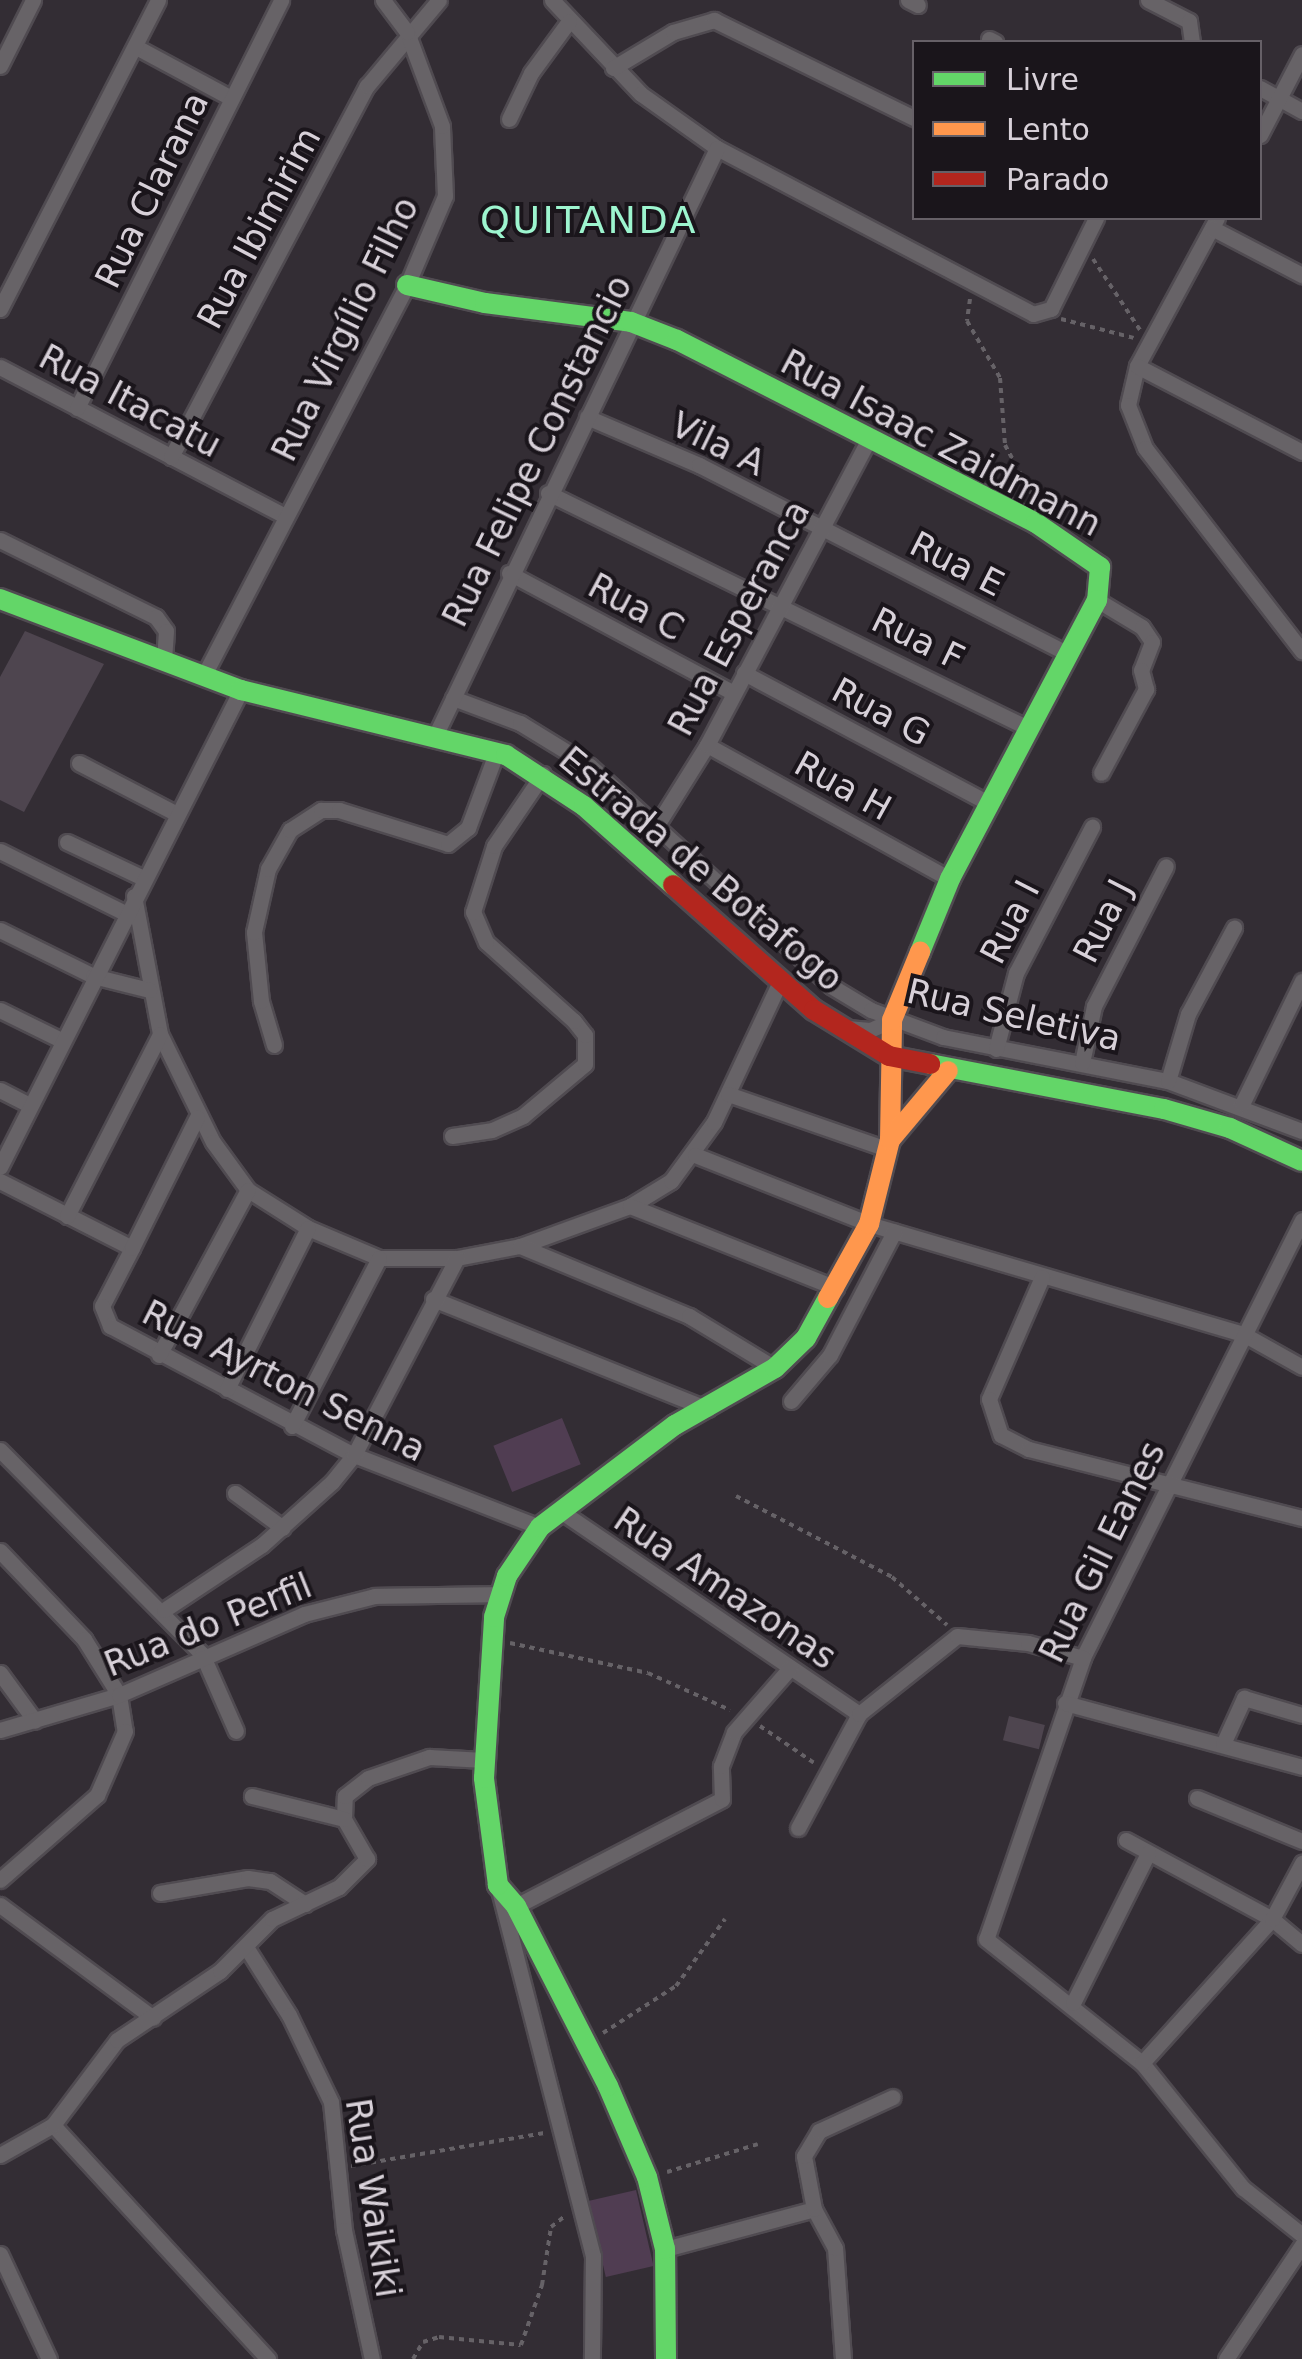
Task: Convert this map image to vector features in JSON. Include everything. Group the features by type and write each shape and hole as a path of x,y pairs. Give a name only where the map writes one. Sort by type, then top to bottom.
{"street":[{"path":"0,66 33,0"},
{"path":"0,309 158,0"},
{"name":"Rua Clarana","path":"78,408 281,0"},
{"name":"Rua Virgílio Filho","path":"202,676 407,285 445,196 447,162 442,126 407,32 383,0"},
{"name":"Rua Ibimirim","path":"171,456 367,86 407,32 439,0"},
{"path":"552,0 613,68 718,148 972,284 1044,314 1095,220"},
{"path":"1148,0 1189,21 1192,40"},
{"path":"509,118 530,73 569,20"},
{"path":"613,68 673,32 714,20 912,117"},
{"path":"136,47 231,98"},
{"path":"1262,131 1302,54"},
{"path":"1262,89 1302,111"},
{"name":"Rua Felipe Constancio","path":"436,734 548,493 718,148"},
{"path":"1302,275 1215,222 1148,342 1137,366 1128,405 1146,448 1302,651"},
{"name":"Rua Isaac Zaidmann","path":"407,285 632,322 870,437 1036,523 1100,568 1098,600"},
{"path":"1137,366 1302,452"},
{"name":"Rua Itacatu","path":"0,367 285,516"},
{"name":"Vila A","path":"587,417 821,529"},
{"name":"Rua Esperanca","path":"657,825 707,744 870,437"},
{"name":"Rua F","path":"548,493 1028,728"},
{"name":"Rua E","path":"821,529 1066,654"},
{"path":"0,540 156,617 166,632 164,663"},
{"name":"Rua C","path":"510,573 734,693"},
{"name":"Estrada de Botafogo","path":"0,599 241,690 436,734 497,751 543,774 780,982 889,1056 948,1071 1164,1109 1230,1128 1302,1160"},
{"path":"592,2359 596,2284 582,2212 498,1884 484,1760 492,1639 500,1594 540,1526 616,1465 775,1368 806,1338 869,1224 889,1144 892,1020 950,879 1098,600 1142,628 1152,642 1141,670 1146,689 1101,773"},
{"name":"Rua G","path":"744,674 989,803"},
{"path":"0,1167 174,813 241,690"},
{"name":"Rua Seletiva","path":"452,698 560,744 657,825 832,986 892,1020 996,1049 1168,1081 1242,1104 1302,1132"},
{"name":"Rua H","path":"707,744 950,879"},
{"path":"274,1045 261,1001 254,932 268,869 290,830 321,810 339,810 448,844 468,828 497,751"},
{"path":"78,762 174,813"},
{"path":"452,1136 492,1130 524,1116 586,1064 585,1035 486,942 473,912 494,846 543,774"},
{"name":"Rua I","path":"996,1049 1016,974 1092,827"},
{"path":"67,842 143,878"},
{"path":"0,852 125,913"},
{"name":"Rua J","path":"1082,1062 1094,1006 1166,866"},
{"path":"134,896 160,1034 197,1117 248,1190 308,1228 379,1258 457,1258 520,1246 630,1206 671,1181 694,1154 728,1094 780,982"},
{"path":"1168,1081 1188,1014 1234,928"},
{"path":"0,930 93,976 149,990"},
{"path":"1242,1104 1302,981"},
{"path":"0,1010 61,1040"},
{"path":"843,1028 870,1030 892,1020"},
{"path":"67,1216 160,1034"},
{"path":"889,1144 948,1071"},
{"path":"0,1090 28,1104"},
{"path":"728,1094 889,1144"},
{"path":"132,1248 197,1117"},
{"path":"694,1154 869,1224 1245,1334 1302,1367"},
{"name":"Rua Ayrton Senna","path":"0,1182 132,1248 102,1316 159,1355 354,1455 540,1526"},
{"path":"159,1355 248,1190"},
{"path":"630,1206 836,1288"},
{"name":"Rua Gil Eanes","path":"1073,2003 992,1950 986,1924 1083,1658 1167,1482 1302,1220"},
{"path":"227,1388 308,1228"},
{"path":"791,1401 830,1355 894,1232"},
{"path":"520,1246 689,1316 775,1368"},
{"path":"292,1426 379,1258"},
{"path":"164,1610 283,1528 354,1455 457,1258"},
{"path":"1042,1277 989,1399 996,1427 1029,1449 1302,1518"},
{"path":"433,1299 708,1409"},
{"path":"0,1450 164,1610 202,1654 236,1730"},
{"path":"235,1493 283,1528"},
{"name":"Rua Amazonas","path":"560,1510 858,1714"},
{"path":"0,1552 84,1638 118,1695 125,1731 97,1794 0,1880"},
{"name":"Rua do Perfil","path":"0,1730 118,1695 202,1654 304,1614 375,1596 500,1594"},
{"path":"798,1828 858,1714 957,1636 1028,1643 1083,1658"},
{"path":"516,1906 722,1800 721,1766 745,1717 790,1668"},
{"path":"0,1673 35,1721"},
{"path":"1223,1744 1244,1698 1302,1714"},
{"path":"1065,1703 1302,1767"},
{"path":"0,2155 53,2125 107,2050 246,1946 272,1919 339,1887 365,1862 366,1850 344,1820 345,1796 368,1778 429,1757 484,1760"},
{"path":"252,1796 344,1820"},
{"path":"1197,1798 1302,1841"},
{"path":"1126,1840 1272,1919 1302,1944"},
{"path":"1148,1853 1073,2003 1142,2063 1242,2188 1302,2235"},
{"path":"1142,2063 1272,1919 1302,1864"},
{"path":"160,1893 248,1878 270,1882 306,1904"},
{"path":"498,1884 516,1906 647,2177 665,2249 666,2359"},
{"path":"0,1905 154,2018"},
{"name":"Rua Waikiki","path":"246,1946 320,2074 339,2129 344,2230 372,2359"},
{"path":"843,2359 835,2248 814,2210 804,2156 812,2136 893,2097"},
{"path":"53,2125 268,2359"},
{"path":"665,2249 814,2210"},
{"path":"1226,2359 1302,2245"},
{"path":"0,2254 49,2359"}],"path":[{"path":"1084,246 1148,342"},
{"path":"972,284 967,322 1000,378 1004,444 1034,491 1036,523"},
{"path":"1044,314 1148,342"},
{"path":"736,1496 892,1578 957,1636"},
{"path":"492,1639 648,1674 745,1717 826,1772"},
{"path":"584,2044 676,1986 725,1919"},
{"path":"341,2168 559,2131"},
{"path":"647,2177 758,2144"},
{"path":"413,2359 423,2342 439,2337 521,2345 542,2285 551,2226 558,2218 582,2212"}],"shaded area":[{"path":"562,1418 581,1464 512,1492 493,1446"},
{"path":"636,2190 654,2266 606,2277 588,2201"}],"building":[{"path":"25,631 104,664 24,812 0,800 0,677"},
{"path":"1009,1716 1045,1725 1039,1749 1003,1740"}],"traffic: fast":[{"path":"407,285 485,303 631,322 677,340 1036,523 1100,567 1097,600 950,879 920,952"},
{"path":"0,599 241,690 506,755 584,806 673,885"},
{"path":"930,1064 1164,1109 1230,1128 1302,1161"},
{"path":"666,2359 665,2249 647,2177 608,2086 516,1906 498,1885 484,1778 494,1617 507,1576 540,1527 675,1425 775,1368 806,1338 828,1298"}],"traffic: slow":[{"path":"890,1140 892,1020 920,952"},
{"path":"828,1298 869,1224 890,1140 948,1071"}],"traffic: jam":[{"path":"673,885 814,1010 889,1056 930,1064"}],"district":[{"name":"QUITANDA","path":"589,221"}]}
